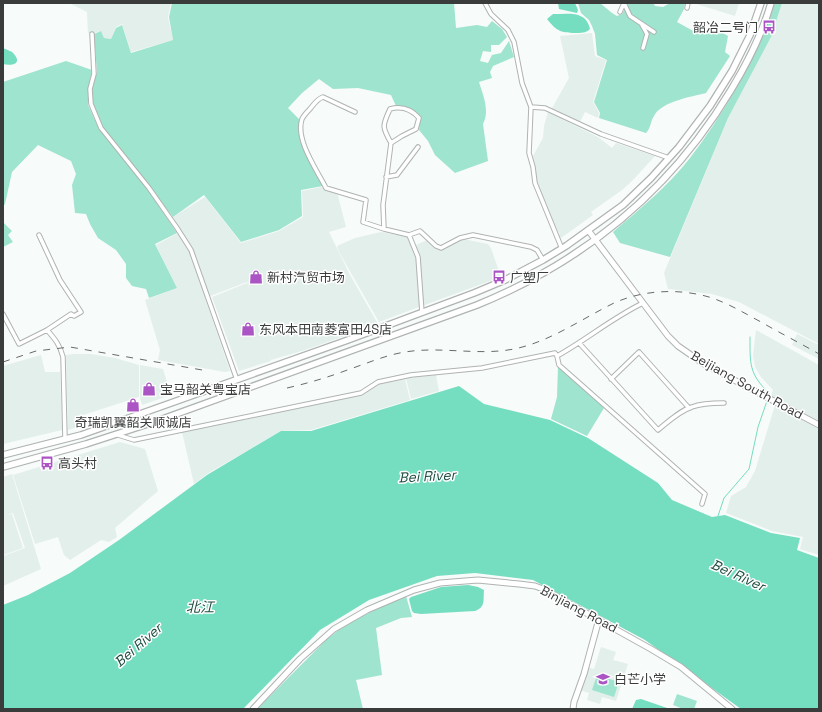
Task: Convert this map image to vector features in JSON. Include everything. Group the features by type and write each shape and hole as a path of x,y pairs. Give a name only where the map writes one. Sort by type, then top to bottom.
{"main road":[{"path":"3,455 65,439 113,424 422,313 505,280 562,249 623,205 651,178 683,142 732,71 750,35 761,3"},
{"path":"3,467 86,444 157,421 241,391 495,298 546,272 581,250 628,214 676,167 699,138 740,74 762,31 771,3"},
{"path":"237,380 241,391"},
{"path":"113,424 117,434"}],"street":[{"path":"485,3 491,14 505,26 511,34 522,83 531,107 529,156 533,166 535,183 562,249"},
{"path":"620,12 624,3"},
{"path":"624,3 628,12 639,22 654,32"},
{"path":"687,8 688,3"},
{"path":"639,22 647,34 643,48"},
{"path":"92,34 94,74 90,88 91,104 101,128 150,188 191,250 237,380"},
{"path":"355,112 324,97 321,98 304,116 301,127 307,152 326,188 366,200 363,222 409,235 420,231 436,246 441,248 460,238 477,235 531,247 537,250 543,260"},
{"path":"384,229 383,205 391,143 385,133 383,124 390,109 399,107 415,114 419,118 416,129 391,143"},
{"path":"531,107 545,108 601,134 669,158"},
{"path":"386,177 397,175 418,147"},
{"name":"Beijiang South Road","path":"588,230 642,303 668,336 678,346 704,364 819,425"},
{"path":"3,314 20,344 47,330 71,314 74,316 81,312 60,280 39,235"},
{"path":"409,235 418,257 422,313"},
{"path":"557,356 580,344 606,324 642,303"},
{"path":"47,330 57,341 61,348 63,357 65,439"},
{"path":"580,344 658,430 681,412 689,408 709,403 724,403"},
{"path":"611,379 639,352 689,408"},
{"path":"117,434 134,440 361,393 378,382 411,375 482,368 555,353 559,365 705,494 702,504"},
{"name":"Binjiang Road","path":"253,709 300,659 334,629 367,610 414,590 440,583 478,580 535,586 599,619 681,667 732,709"},
{"path":"573,709 599,619"}],"shaded area":[{"path":"69,3 171,3 168,17 173,40 131,52 122,24 116,27 111,39 104,38 101,31 88,33 87,12"},
{"path":"172,3 454,3 456,28 477,25 487,27 492,21 502,29 507,37 499,45 491,45 491,52 483,51 480,61 488,63 492,55 501,53 509,41 514,57 493,66 490,72 492,78 479,82 486,108 483,124 488,161 455,173 435,155 428,141 419,130 420,118 410,109 396,106 391,95 358,88 333,89 319,79 302,93 288,108 300,120 299,135 305,151 323,186 301,190 302,216 279,230 241,242 204,195 173,217 102,127 93,104 92,88 97,72 94,34 101,31 104,38 111,39 116,28 122,25 131,53 173,40 169,17"},
{"path":"578,3 600,3 617,16 622,14 628,3 653,3 655,6 663,7 670,3 685,3 684,9 677,22 695,32 701,29 721,32 728,36 725,52 730,56 706,93 677,100 663,107 654,116 646,133 599,118 600,113 594,102 607,60 597,55 595,34 589,20 581,13"},
{"path":"693,3 739,3 735,16"},
{"path":"775,3 782,3 771,37 728,118 670,257 620,243 613,232 672,178 690,158 719,117 758,49"},
{"path":"782,3 819,3 819,344 739,302 712,294 668,289 664,273 728,118 771,37"},
{"path":"592,33 595,56 606,60 593,102 599,113 598,118 585,112 579,124 551,110 569,78 560,36"},
{"path":"66,61 92,70 88,105 99,129 148,190 177,233 155,244 177,288 149,298 146,289 132,286 126,278 126,264 116,250 98,238 86,214 75,213 72,185 76,174 71,161 38,145 12,172 5,204 3,206 3,82"},
{"path":"548,112 598,137 612,148 616,143 655,156 622,190 591,212 593,215 561,238 554,226 536,179 533,156 543,138 544,126"},
{"name":"新村汽贸市场","path":"321,187 337,192 346,227 329,232 349,273 378,324 305,350 271,360 267,346 271,361 239,371 212,297 247,283 250,290 247,282 205,298 230,371 225,372 158,360 160,350 145,300 177,288 156,245 178,233 170,219 205,197 241,243 279,231 303,217 302,191"},
{"path":"3,222 12,231 8,235 13,242 3,247"},
{"path":"381,232 408,237 416,259 419,307 379,322 337,246 355,238"},
{"path":"463,239 488,244 491,248 501,277 422,306 420,257 416,245 427,240 434,248 440,250"},
{"path":"756,330 819,365 819,421 771,396 773,390 761,377 755,367 753,355"},
{"path":"797,334 819,345 819,359 792,345"},
{"path":"91,354 115,358 139,365 139,397 80,416 83,425 68,430 66,355"},
{"path":"41,355 45,372 60,372 62,430 3,444 3,366"},
{"name":"宝马韶关粤宝店","path":"140,365 163,369 171,395 142,405 140,397"},
{"path":"558,366 604,408 587,436 551,419 557,397"},
{"path":"436,375 439,391 411,399 406,378"},
{"path":"405,379 410,400 311,430 281,431 207,474 194,484 182,432 361,395 376,385"},
{"path":"775,405 819,429 819,555 800,549 803,537 772,531 726,513 731,496 746,487 755,471"},
{"path":"120,442 145,449 158,491 115,528 117,537 109,542 101,540 70,560 64,555 58,537 35,544 13,475"},
{"path":"12,474 41,569 3,586 3,556 25,548 13,513 6,515 12,514 23,548 3,555 3,477"},
{"path":"406,596 412,617 401,618 376,628 382,675 356,680 363,709 257,709 328,638 366,614"},
{"name":"白芒小学","path":"601,647 616,652 613,660 628,664 616,701 602,697 600,704 587,700 589,693 580,690 587,667 594,669"},
{"path":"597,675 619,682 614,697 592,690"},
{"path":"677,694 697,701 694,709 683,709 673,705"}],"water":[{"path":"558,3 575,3 578,10 577,13 559,9"},
{"path":"553,14 576,14 585,19 590,29 586,32 580,33 560,31 547,19"},
{"path":"3,48 13,53 17,60 16,63 12,65 3,64"},
{"name":"北江","path":"459,386 484,404 550,420 588,438 658,483 672,500 712,517 725,515 771,533 800,538 797,550 819,558 819,709 741,709 645,640 533,580 475,573 437,576 369,600 320,630 243,709 3,709 3,605 28,595 70,573 119,540 207,475 281,431 311,431"},
{"path":"468,585 484,590 484,600 482,605 475,611 421,614 414,613 412,611 409,599 411,597 441,587"},
{"path":"641,699 670,709 632,709 636,700"}],"waterway":[{"path":"750,337 752,368 754,374 769,395"},
{"path":"718,516 724,498 749,469 758,427 767,401"}],"railway":[{"path":"287,388 319,380 398,353 419,350 487,352 527,346 552,336 623,299 647,293 660,292 685,292 716,299 819,354"},
{"path":"3,362 36,351 70,347 208,371"}],"place":[{"name":"韶冶二号门","path":"769,27"},
{"name":"新村汽贸市场","path":"256,277"},
{"name":"广塑厂","path":"499,277"},
{"name":"东风本田南菱富田4S店","path":"248,329"},
{"name":"宝马韶关粤宝店","path":"149,389"},
{"name":"奇瑞凯翼韶关顺诚店","path":"133,405"},
{"name":"高头村","path":"47,463"},
{"name":"白芒小学","path":"603,679"}],"water label":[{"name":"Bei River","path":"427,476"},
{"name":"Bei River","path":"738,575"},
{"name":"Bei River","path":"138,645"}]}
